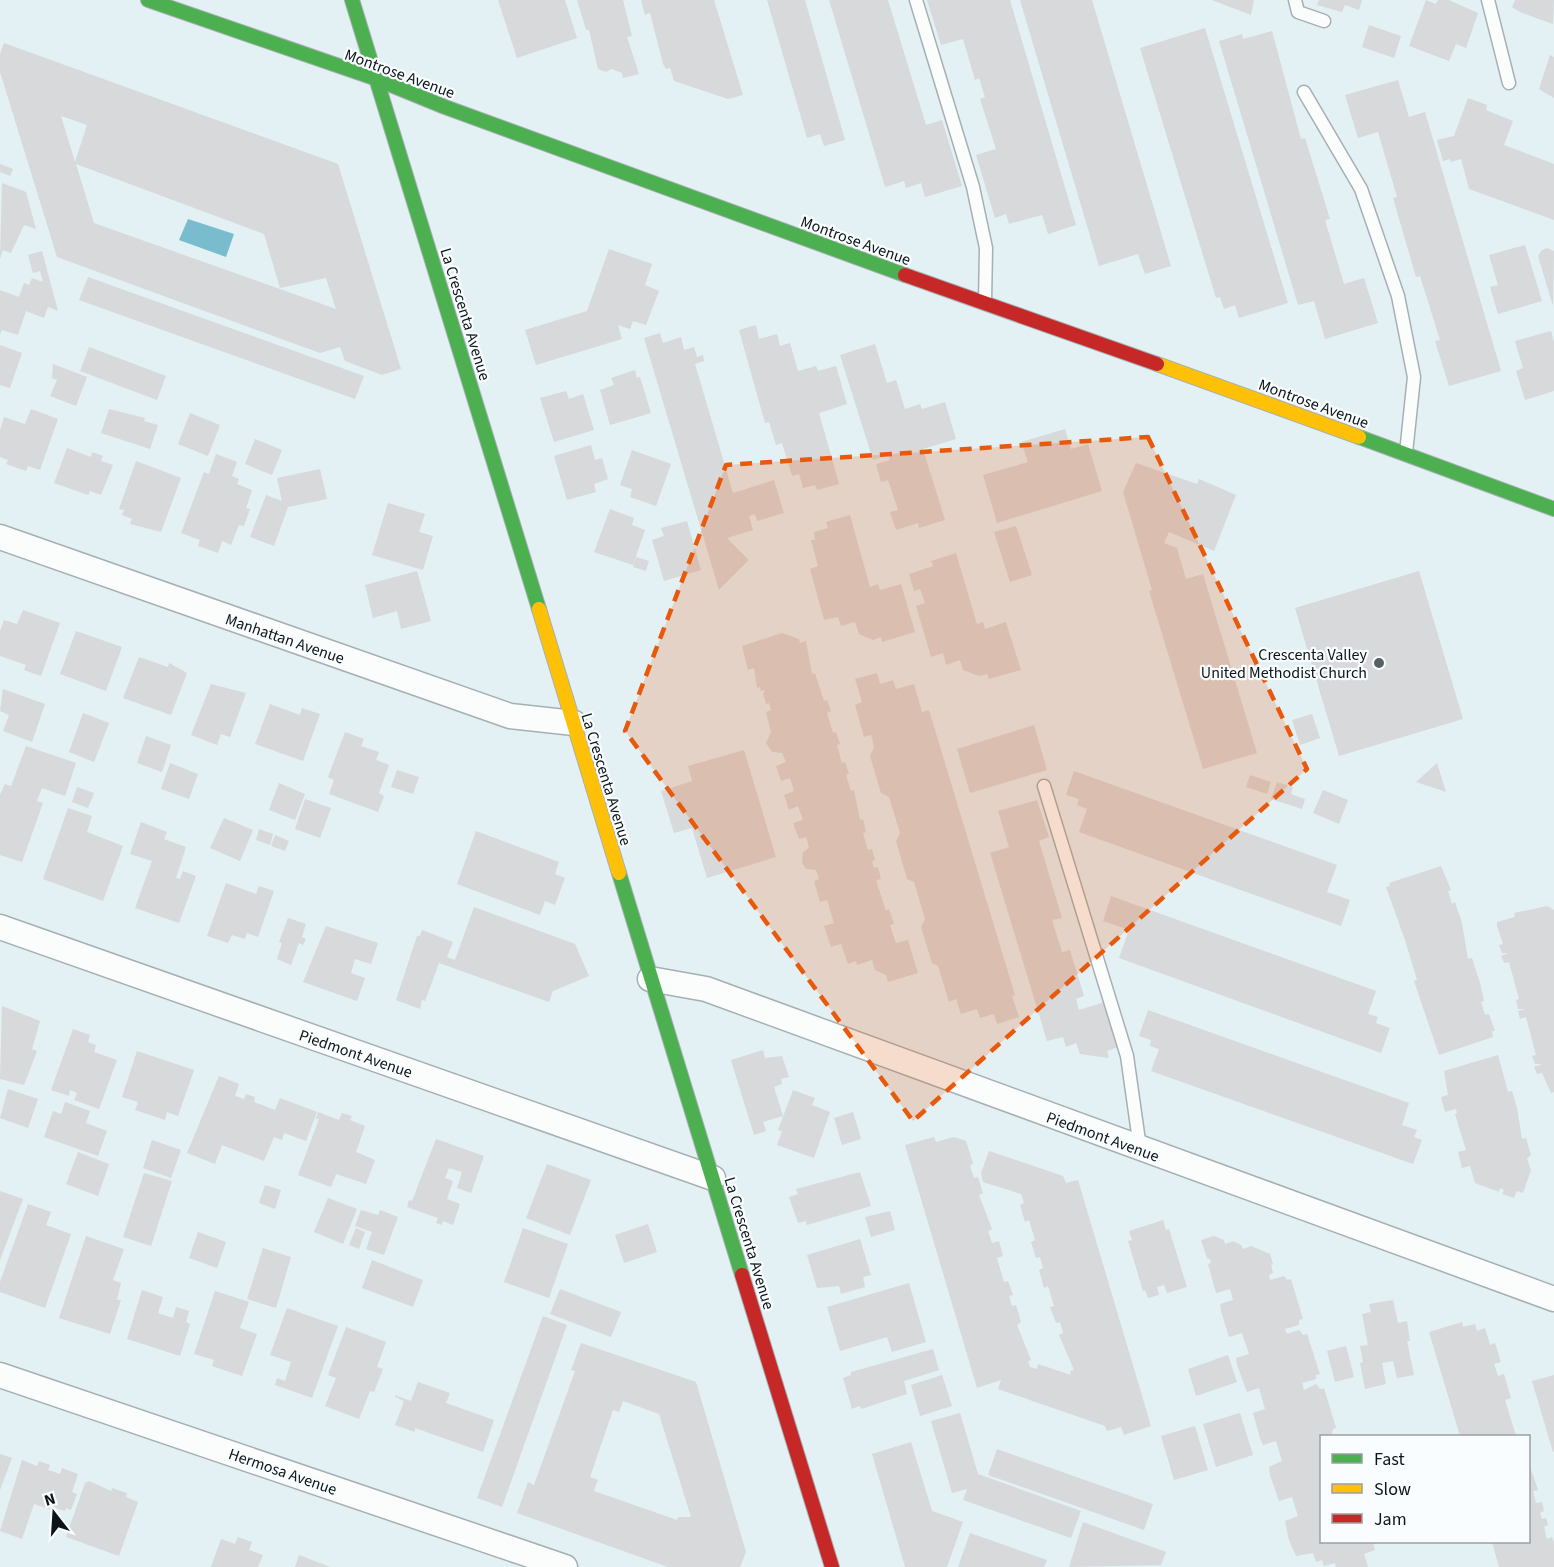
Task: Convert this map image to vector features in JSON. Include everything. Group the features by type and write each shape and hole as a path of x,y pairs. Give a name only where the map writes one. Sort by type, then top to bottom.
{"main road":[{"name":"Montrose Avenue","path":"148,0 374,78 478,119 1406,453 1554,509"},
{"name":"La Crescenta Avenue","path":"352,0 374,78 402,160 650,979 832,1567"}],"street":[{"name":"Manhattan Avenue","path":"0,537 510,716 574,723"},
{"name":"Piedmont Avenue","path":"0,927 713,1178"},
{"name":"Piedmont Avenue","path":"650,979 706,989 1554,1299"},
{"name":"Hermosa Avenue","path":"0,1375 565,1567"}],"lane":[{"path":"916,0 973,187 986,248 985,303"},
{"path":"1295,0 1298,12 1324,21"},
{"path":"1488,0 1509,83"},
{"path":"1304,92 1361,189 1398,296 1414,377 1406,453"},
{"path":"1044,786 1127,1056 1140,1149"}],"highlighted area":[{"path":"1148,437 1307,769 913,1121 625,731 726,465"}],"water":[{"path":"188,219 234,234 226,257 179,240"}],"building":[{"path":"498,0 565,0 577,38 517,58"},
{"path":"577,0 623,0 632,36 627,37 639,74 623,78 622,73 612,69 606,72 598,69 589,30 586,30"},
{"path":"641,0 714,0 743,95 728,99 674,81 670,68 666,69 663,64 650,13 645,15"},
{"path":"767,0 805,0 845,140 824,146 820,134 807,138"},
{"path":"829,0 888,0 926,125 942,120 962,186 925,197 921,183 906,188 904,181 885,187"},
{"path":"927,0 1010,0 1076,225 1048,234 1042,215 1009,224 1006,214 995,218 976,155 996,149 980,99 985,97 979,78 975,80 963,39 941,45"},
{"path":"1020,0 1092,0 1171,266 1145,274 1138,254 1099,266"},
{"path":"1212,0 1254,0 1251,15"},
{"path":"1319,0 1362,0 1359,10 1345,5 1342,12 1317,5"},
{"path":"1426,0 1436,4 1438,0 1449,0 1478,13 1466,48 1456,44 1449,61 1409,46"},
{"path":"1515,0 1554,0 1553,24 1512,7"},
{"path":"1369,25 1401,36 1394,58 1362,47"},
{"path":"1205,28 1288,303 1239,318 1235,305 1224,309 1220,297 1216,298 1140,48"},
{"path":"1272,31 1301,139 1305,138 1330,219 1325,220 1344,284 1364,278 1378,323 1325,339 1314,301 1298,305 1219,41 1242,34 1243,39"},
{"path":"4,43 338,164 401,369 382,375 345,361 340,347 320,353 57,257 0,72 0,54","holes":["61,116 87,125 75,162","76,164 264,234 280,288 326,278 336,309 94,223"]},
{"path":"1550,55 1554,57 1554,98 1539,89"},
{"path":"1398,80 1409,117 1425,112 1501,371 1449,386 1435,341 1440,340 1420,276 1416,277 1393,198 1397,197 1378,132 1358,138 1345,95"},
{"path":"1468,98 1487,105 1486,110 1513,121 1504,145 1554,164 1554,220 1469,189 1461,159 1451,162 1450,159 1443,161 1437,140 1454,136"},
{"path":"0,164 13,169 10,176 0,172"},
{"path":"2,183 26,192 36,229 24,225 11,253 3,250 0,259"},
{"path":"1525,245 1542,301 1498,314 1490,287 1498,285 1489,255"},
{"path":"1547,248 1554,251 1553,306 1538,256 1542,250"},
{"path":"609,249 652,264 645,285 659,291 646,325 633,321 630,329 618,325 622,339 536,365 525,330 587,311"},
{"path":"42,251 58,311 48,307 44,318 26,311 18,335 2,330 0,334 0,290 19,297 24,283 29,285 32,278 43,282 40,271 33,273 28,255"},
{"path":"88,277 364,376 355,399 79,300"},
{"path":"756,325 759,339 777,334 780,346 790,343 798,371 816,366 818,371 836,366 847,404 819,413 839,484 817,490 815,485 803,488 799,474 792,476 782,443 776,445 769,422 765,423 739,330"},
{"path":"1551,331 1554,342 1554,391 1525,400 1516,371 1523,368 1515,341"},
{"path":"660,333 663,343 681,337 684,350 694,347 697,357 703,355 704,361 695,364 733,493 774,480 784,513 757,521 755,514 749,516 753,530 727,538 749,560 719,590 644,338"},
{"path":"875,344 887,383 896,380 905,409 920,404 922,409 945,402 956,439 923,449 945,520 919,528 918,523 896,530 890,512 898,510 888,480 881,482 876,464 890,460 888,455 873,460 840,355"},
{"path":"0,345 22,353 10,388 0,385"},
{"path":"89,347 166,376 157,400 80,371"},
{"path":"53,364 87,377 76,406 50,396 57,380 52,378"},
{"path":"635,370 637,378 640,377 651,413 610,425 600,390 614,385 611,378"},
{"path":"566,391 569,399 583,394 594,430 554,442 540,398"},
{"path":"31,409 58,419 40,470 28,466 26,471 6,464 8,460 0,457 0,430 4,417 25,424"},
{"path":"109,409 145,418 144,421 158,425 150,449 101,433"},
{"path":"190,413 220,425 208,456 178,444"},
{"path":"1065,429 1071,449 1088,444 1102,491 997,523 983,475 1028,462 1021,442"},
{"path":"255,439 282,450 272,475 245,464"},
{"path":"591,445 595,460 602,458 608,479 594,484 596,492 567,500 554,456"},
{"path":"67,448 91,457 92,452 103,456 101,461 113,465 101,495 90,491 88,495 54,483"},
{"path":"632,450 671,464 656,506 630,497 632,489 620,485"},
{"path":"216,454 237,462 232,476 239,479 237,484 252,490 246,508 250,509 244,526 239,525 231,545 222,541 218,553 198,546 200,540 181,533 204,472 209,474"},
{"path":"136,461 181,478 161,532 130,524 132,519 122,515 124,510 119,509"},
{"path":"1136,463 1197,484 1199,479 1236,495 1214,551 1169,532 1164,543 1177,548 1186,579 1203,574 1257,753 1203,769 1149,591 1152,590 1123,492"},
{"path":"320,469 327,499 288,507 274,546 250,537 266,495 282,501 277,478"},
{"path":"388,503 425,514 419,532 433,536 423,570 372,555"},
{"path":"610,509 634,518 632,525 645,530 633,565 594,552"},
{"path":"850,515 870,587 878,584 880,590 901,584 915,632 882,642 881,637 873,640 859,634 855,622 841,626 838,617 824,620 810,569 818,566 811,540 815,540 814,532 828,528 826,522"},
{"path":"687,521 701,570 664,581 652,540 664,536 661,528"},
{"path":"1016,526 1032,575 1010,582 994,532"},
{"path":"956,553 977,624 983,622 985,629 1006,622 1021,670 989,679 987,674 979,676 963,670 960,660 946,665 943,653 931,657 916,606 925,603 920,589 914,591 909,574 933,566 931,561"},
{"path":"636,557 649,561 646,571 633,567"},
{"path":"417,571 431,621 401,629 397,611 373,618 365,585"},
{"name":"Crescenta Valley United Methodist Church","path":"1419,571 1463,719 1339,756 1295,608"},
{"path":"23,610 60,623 41,676 24,670 26,665 0,656 0,631 4,620 17,624"},
{"path":"76,631 122,647 106,691 60,674"},
{"path":"782,633 799,639 800,643 806,641 812,674 815,673 824,701 827,700 831,711 827,713 833,733 836,732 840,744 837,745 842,763 845,762 849,774 846,775 851,791 854,790 860,820 863,819 866,832 863,833 868,850 872,849 875,860 872,861 874,868 878,867 881,879 876,880 886,911 889,909 894,924 890,925 896,943 908,940 918,973 888,982 886,975 875,970 872,960 857,965 856,961 848,964 841,944 831,947 824,926 834,923 827,900 820,902 814,881 819,879 816,870 806,869 802,863 803,852 809,848 806,837 799,839 793,823 803,820 798,806 789,810 784,795 794,791 790,778 781,781 776,766 786,762 782,753 772,752 766,743 771,732 766,712 771,710 769,703 766,704 763,694 765,690 761,691 760,687 757,688 754,668 748,670 742,646"},
{"path":"139,657 168,667 169,663 187,673 171,715 123,698"},
{"path":"877,673 880,684 893,680 896,689 914,684 922,712 929,710 1015,995 1012,996 1019,1017 997,1024 994,1014 980,1018 977,1009 961,1014 956,999 949,1002 938,966 932,963 921,927 925,919 914,882 907,879 896,841 900,833 889,797 881,793 870,756 874,747 871,735 864,737 855,705 862,702 855,679"},
{"path":"211,684 246,693 230,737 221,734 217,745 191,735"},
{"path":"3,689 45,704 32,742 3,731 9,715 0,711"},
{"path":"270,704 300,715 302,708 320,714 303,761 255,744"},
{"path":"83,713 109,723 94,762 69,752"},
{"path":"1312,714 1320,738 1300,745 1292,720"},
{"path":"1034,725 1047,770 970,793 957,749"},
{"path":"345,732 364,739 361,746 379,752 376,760 389,765 379,793 384,796 378,812 329,794 334,780 328,777"},
{"path":"146,736 171,745 162,772 137,763"},
{"path":"26,746 76,763 65,796 42,788 37,801 43,803 22,862 0,855 0,795 5,784 11,786"},
{"path":"744,750 776,857 707,878 692,828 674,833 661,791 692,781 688,766"},
{"path":"170,763 198,774 189,799 161,789"},
{"path":"1437,763 1446,792 1416,782"},
{"path":"397,770 419,777 413,794 391,787"},
{"path":"1074,771 1337,865 1327,892 1350,900 1341,926 1079,832 1087,809 1077,805 1079,799 1066,795"},
{"path":"1250,775 1271,782 1267,794 1246,787"},
{"path":"1277,782 1293,787 1291,794 1305,799 1302,809 1271,799"},
{"path":"279,783 305,794 295,820 269,810"},
{"path":"77,787 94,793 88,808 72,802"},
{"path":"1323,790 1348,800 1339,824 1313,813"},
{"path":"305,799 331,808 320,838 295,829"},
{"path":"1037,800 1049,837 1039,841 1062,918 1052,920 1062,952 1070,950 1084,996 1076,999 1079,1010 1108,1001 1121,1046 1107,1051 1109,1058 1080,1054 1076,1043 1066,1047 1063,1037 1047,1041 990,853 1009,847 998,811"},
{"path":"68,808 92,816 87,832 123,846 103,901 43,879"},
{"path":"224,818 253,830 240,861 210,848"},
{"path":"141,822 167,832 164,839 186,847 176,878 180,879 183,871 196,876 179,923 135,908 152,861 130,854"},
{"path":"259,829 273,834 270,845 256,840"},
{"path":"476,831 559,862 555,874 565,878 555,905 545,901 540,915 457,884"},
{"path":"275,835 289,841 285,851 271,846"},
{"path":"1441,866 1451,890 1448,891 1452,904 1455,902 1462,923 1468,959 1472,958 1480,983 1484,1001 1481,1002 1485,1015 1489,1014 1495,1031 1492,1031 1493,1037 1439,1055 1414,981 1417,980 1405,940 1386,887 1390,886 1389,883"},
{"path":"226,883 256,894 259,886 274,891 258,937 247,933 245,939 232,935 228,943 207,936"},
{"path":"1111,896 1376,991 1368,1014 1378,1017 1376,1023 1390,1028 1381,1053 1119,958 1129,930 1103,921"},
{"path":"1547,906 1554,910 1554,1092 1551,1093 1542,1073 1537,1074 1534,1067 1542,1064 1535,1064 1532,1056 1536,1055 1526,1017 1520,1019 1518,1011 1526,1009 1518,1009 1516,1000 1519,999 1509,962 1504,963 1501,956 1509,953 1502,953 1499,945 1503,944 1497,926 1497,922 1515,917 1514,913"},
{"path":"474,907 575,944 589,976 553,991 549,1002 439,963 420,1009 396,1000 417,936 420,936 422,930 453,942 447,957 455,960"},
{"path":"288,918 306,924 302,937 306,939 303,945 299,943 291,965 277,959 282,943 279,942"},
{"path":"326,926 378,943 371,964 355,959 351,973 365,978 357,1001 303,982"},
{"path":"2,1006 40,1021 32,1049 37,1051 24,1085 0,1079"},
{"path":"1148,1010 1409,1103 1402,1125 1417,1130 1414,1137 1422,1140 1413,1164 1151,1071 1159,1049 1150,1046 1151,1040 1139,1036"},
{"path":"73,1029 90,1035 88,1042 96,1045 94,1052 117,1060 99,1109 74,1100 77,1093 70,1090 69,1096 51,1090"},
{"path":"763,1050 765,1058 782,1056 789,1077 781,1079 782,1084 774,1087 783,1116 763,1122 766,1131 754,1135 731,1060"},
{"path":"137,1051 194,1070 178,1116 167,1112 165,1120 135,1110 138,1102 122,1097"},
{"path":"1498,1055 1508,1092 1512,1091 1517,1108 1522,1139 1526,1138 1531,1155 1527,1159 1531,1170 1523,1193 1517,1191 1514,1198 1502,1194 1504,1190 1500,1188 1499,1192 1475,1183 1470,1166 1462,1168 1458,1152 1466,1150 1455,1114 1456,1109 1445,1112 1441,1097 1448,1095 1444,1071"},
{"path":"219,1076 239,1084 235,1096 244,1099 246,1094 255,1097 254,1102 275,1110 280,1098 317,1112 306,1141 284,1133 282,1140 274,1137 264,1161 222,1145 215,1164 187,1153"},
{"path":"8,1089 38,1099 28,1128 0,1118"},
{"path":"793,1090 815,1098 812,1105 830,1112 814,1158 777,1145 782,1131 778,1130"},
{"path":"65,1102 90,1111 86,1123 107,1131 98,1156 44,1137 53,1111 61,1114"},
{"path":"318,1112 339,1120 342,1113 352,1116 350,1120 365,1126 356,1152 375,1160 366,1184 336,1174 331,1187 298,1175 319,1119 316,1119"},
{"path":"853,1112 861,1139 842,1145 834,1118"},
{"path":"934,1137 936,1142 954,1137 966,1141 973,1163 970,1166 974,1178 978,1177 983,1193 979,1195 992,1229 988,1231 992,1243 999,1241 1003,1256 997,1258 1004,1282 1008,1281 1013,1295 1009,1296 1012,1306 1016,1305 1021,1322 1017,1325 1031,1360 1028,1361 1030,1367 1037,1369 1038,1364 1071,1375 1070,1371 1074,1370 1059,1335 1063,1333 1060,1322 1056,1323 1050,1307 1054,1306 1048,1286 1044,1288 1039,1270 1043,1268 1040,1257 1036,1258 1031,1242 1035,1240 1029,1220 1025,1222 1020,1205 1024,1203 1021,1194 983,1182 981,1173 989,1151 1063,1176 1066,1183 1078,1180 1151,1426 1124,1435 1121,1427 1107,1431 1105,1426 998,1389 1001,1380 977,1388 905,1145"},
{"path":"436,1139 484,1156 471,1193 457,1188 462,1172 449,1168 445,1178 453,1181 447,1199 460,1204 453,1225 443,1221 442,1225 436,1223 438,1218 407,1207 409,1200 412,1201"},
{"path":"152,1140 181,1150 171,1178 143,1168"},
{"path":"78,1152 109,1164 98,1196 66,1184"},
{"path":"547,1164 591,1180 570,1235 526,1218"},
{"path":"860,1172 871,1206 807,1225 806,1221 798,1223 789,1197 798,1194 796,1189"},
{"path":"144,1173 172,1181 151,1246 123,1237"},
{"path":"265,1185 281,1190 275,1209 259,1203"},
{"path":"0,1191 23,1199 0,1260"},
{"path":"328,1198 357,1209 343,1244 314,1232"},
{"path":"28,1204 51,1212 46,1225 71,1234 45,1308 0,1292 0,1282"},
{"path":"361,1210 378,1215 380,1210 398,1217 384,1255 366,1249 372,1232 355,1226"},
{"path":"890,1211 895,1230 871,1237 865,1217"},
{"path":"1163,1220 1166,1230 1169,1229 1187,1287 1167,1293 1164,1285 1157,1287 1159,1295 1148,1298 1145,1290 1143,1291 1128,1241 1132,1240 1129,1231"},
{"path":"648,1224 657,1252 624,1263 615,1235"},
{"path":"356,1228 365,1232 359,1249 349,1245"},
{"path":"523,1228 568,1244 549,1298 504,1282"},
{"path":"198,1232 226,1242 217,1268 189,1258"},
{"path":"86,1236 124,1249 113,1280 121,1283 117,1300 121,1300 110,1334 59,1318"},
{"path":"1214,1236 1224,1240 1225,1244 1233,1241 1241,1245 1243,1249 1251,1246 1270,1254 1273,1273 1269,1275 1270,1280 1284,1276 1287,1280 1291,1279 1303,1319 1299,1320 1299,1325 1285,1329 1287,1334 1299,1330 1303,1335 1307,1334 1320,1374 1316,1375 1316,1379 1302,1383 1304,1390 1316,1384 1320,1389 1324,1388 1336,1428 1333,1429 1332,1434 1320,1435 1318,1438 1320,1441 1320,1543 1373,1543 1375,1550 1364,1554 1368,1567 1336,1567 1335,1563 1324,1566 1322,1560 1316,1562 1313,1553 1296,1556 1289,1540 1285,1521 1298,1516 1292,1497 1279,1501 1270,1475 1269,1467 1282,1461 1276,1441 1263,1445 1260,1438 1253,1413 1265,1409 1259,1388 1247,1392 1236,1358 1249,1354 1242,1333 1229,1337 1221,1311 1220,1304 1233,1300 1230,1289 1216,1293 1208,1264 1211,1263 1210,1259 1207,1258 1201,1240"},
{"path":"860,1239 871,1275 863,1277 865,1287 841,1294 839,1286 817,1288 807,1255"},
{"path":"263,1248 291,1257 276,1308 247,1299"},
{"path":"372,1260 423,1280 413,1307 362,1288"},
{"path":"909,1283 926,1342 892,1352 887,1337 840,1351 827,1307"},
{"path":"560,1289 621,1312 611,1337 550,1314"},
{"path":"142,1290 163,1297 158,1313 173,1318 176,1307 189,1311 186,1322 190,1324 180,1356 127,1339"},
{"path":"215,1291 249,1302 240,1328 257,1334 242,1376 212,1366 214,1360 194,1354"},
{"path":"1393,1300 1398,1323 1407,1321 1410,1341 1407,1341 1414,1375 1397,1378 1393,1361 1382,1363 1386,1384 1365,1389 1360,1363 1363,1362 1360,1346 1368,1345 1362,1314 1371,1312 1369,1304"},
{"path":"287,1308 338,1326 312,1398 275,1385 277,1378 285,1381 291,1362 270,1355"},
{"path":"543,1316 567,1325 502,1507 477,1498"},
{"path":"1462,1322 1463,1327 1475,1324 1477,1331 1485,1328 1490,1345 1495,1343 1501,1362 1494,1364 1498,1376 1504,1374 1511,1398 1505,1400 1516,1435 1460,1435 1429,1332"},
{"path":"346,1327 386,1342 377,1367 383,1369 374,1392 370,1391 359,1419 325,1406 336,1378 328,1375"},
{"path":"581,1343 696,1382 746,1552 740,1567 668,1567 517,1513 528,1482 534,1485 575,1371 571,1370","holes":["623,1401 659,1414 691,1517 678,1517 677,1520 594,1491 598,1480 590,1477 613,1410 619,1412"]},
{"path":"1346,1346 1354,1377 1335,1382 1327,1351"},
{"path":"933,1349 939,1370 904,1381 907,1394 861,1409 860,1406 852,1409 843,1378 851,1375 851,1372"},
{"path":"1228,1355 1237,1382 1196,1396 1188,1369"},
{"path":"942,1375 952,1406 920,1416 911,1385"},
{"path":"1554,1375 1554,1452 1553,1452 1532,1381"},
{"path":"418,1382 450,1393 446,1403 494,1420 483,1452 415,1428 415,1432 395,1425 404,1401 395,1395 411,1401"},
{"path":"960,1413 978,1474 1081,1511 1071,1538 963,1500 967,1489 952,1493 931,1421"},
{"path":"1240,1413 1253,1455 1216,1467 1203,1424"},
{"path":"1195,1426 1208,1470 1174,1480 1161,1436"},
{"path":"911,1442 932,1511 963,1522 947,1567 905,1567 872,1454"},
{"path":"997,1449 1153,1504 1144,1530 988,1475"},
{"path":"0,1454 12,1458 0,1490"},
{"path":"22,1460 37,1466 39,1461 50,1465 48,1470 60,1474 62,1468 78,1474 72,1492 77,1494 71,1510 55,1508 54,1511 34,1504 22,1539 0,1531"},
{"path":"1530,1467 1538,1490 1533,1491 1536,1503 1542,1502 1544,1511 1540,1513 1542,1519 1546,1518 1548,1525 1544,1527 1547,1539 1552,1537 1554,1543 1554,1567 1499,1567 1492,1543 1530,1543"},
{"path":"89,1481 111,1491 112,1488 127,1493 126,1497 138,1502 119,1556 66,1537 85,1483"},
{"path":"1083,1522 1166,1552 1161,1565 1069,1567"},
{"path":"970,1533 1047,1560 1044,1567 958,1567"},
{"path":"238,1537 252,1542 249,1550 263,1555 258,1567 211,1567 221,1539 235,1544"},
{"path":"299,1555 330,1567 295,1567"}],"traffic: fast":[{"path":"148,0 374,78 445,107 905,275"},
{"path":"352,0 539,609"},
{"path":"1359,437 1554,509"},
{"path":"619,873 742,1275"}],"traffic: slow":[{"path":"1157,364 1359,437"},
{"path":"539,609 619,873"}],"traffic: jam":[{"path":"905,275 1157,364"},
{"path":"742,1275 832,1567"}],"place":[{"name":"Crescenta Valley United Methodist Church","path":"1379,663"}]}
